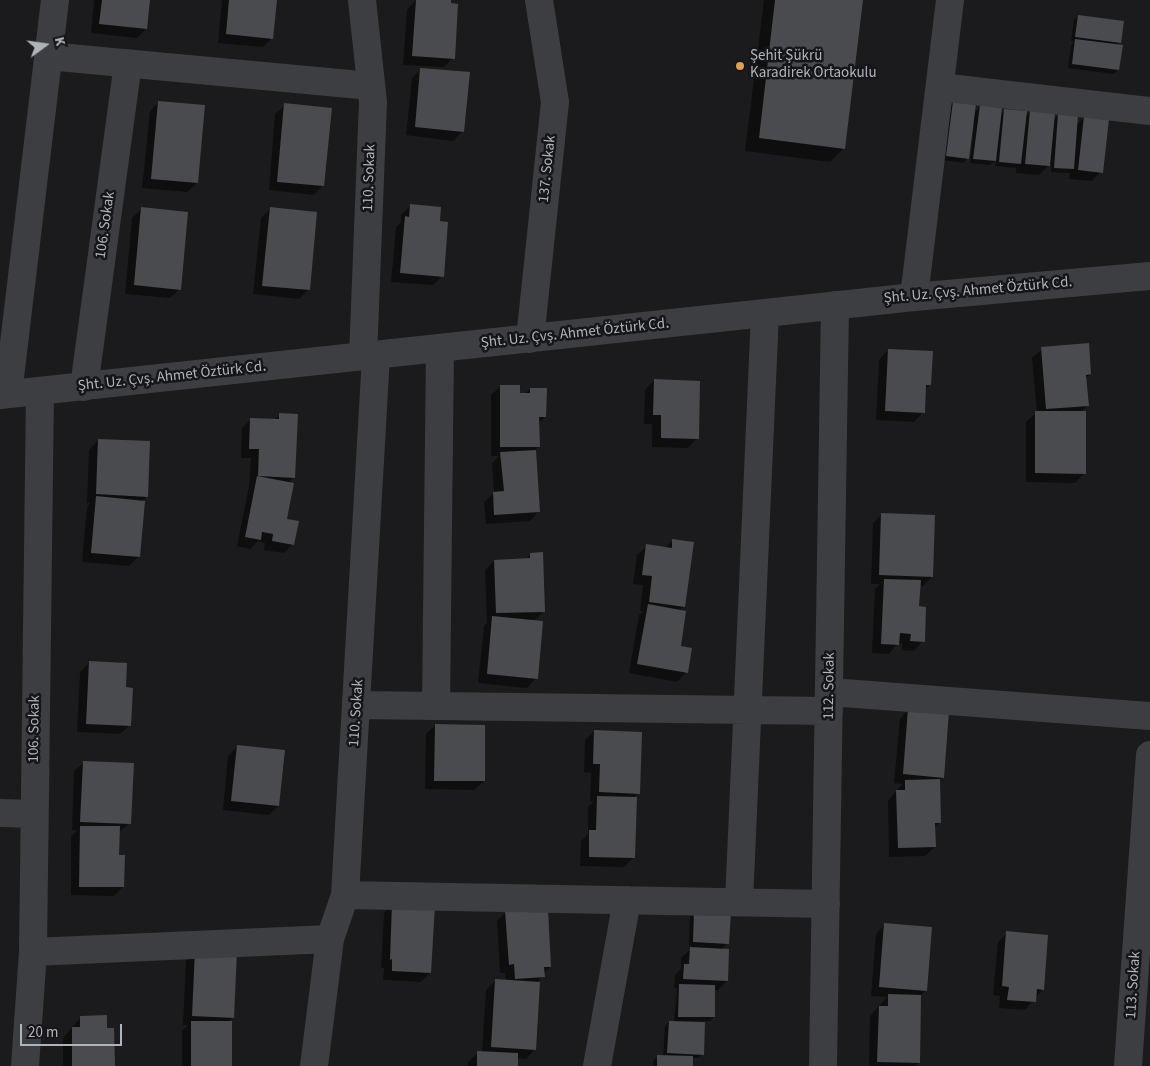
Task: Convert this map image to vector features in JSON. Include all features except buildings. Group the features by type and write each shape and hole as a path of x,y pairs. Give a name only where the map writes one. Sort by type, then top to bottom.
{"street":[{"path":"4,395 54,0"},
{"name":"110. Sokak","path":"314,1066 330,939 345,895 358,704 370,356 373,102 362,0"},
{"name":"137. Sokak","path":"530,339 555,102 539,0"},
{"path":"914,297 950,0"},
{"path":"48,56 372,86"},
{"name":"106. Sokak","path":"84,386 128,63"},
{"path":"940,87 1150,112"},
{"name":"Şht. Uz. Çvş. Ahmet Öztürk Cd.","path":"4,395 914,297 1150,276"},
{"name":"112. Sokak","path":"824,1066 835,306"},
{"path":"739,902 765,313"},
{"path":"436,706 440,349"},
{"name":"106. Sokak","path":"25,1066 33,952 40,391"},
{"path":"358,704 747,710 829,701 1150,716"},
{"name":"113. Sokak","path":"1128,1066 1150,755"},
{"path":"0,813 34,814"},
{"path":"345,895 826,904"},
{"path":"597,1066 627,900"},
{"path":"33,952 330,939"}],"place":[{"name":"Şehit Şükrü Karadirek Ortaokulu","path":"740,66"}]}
